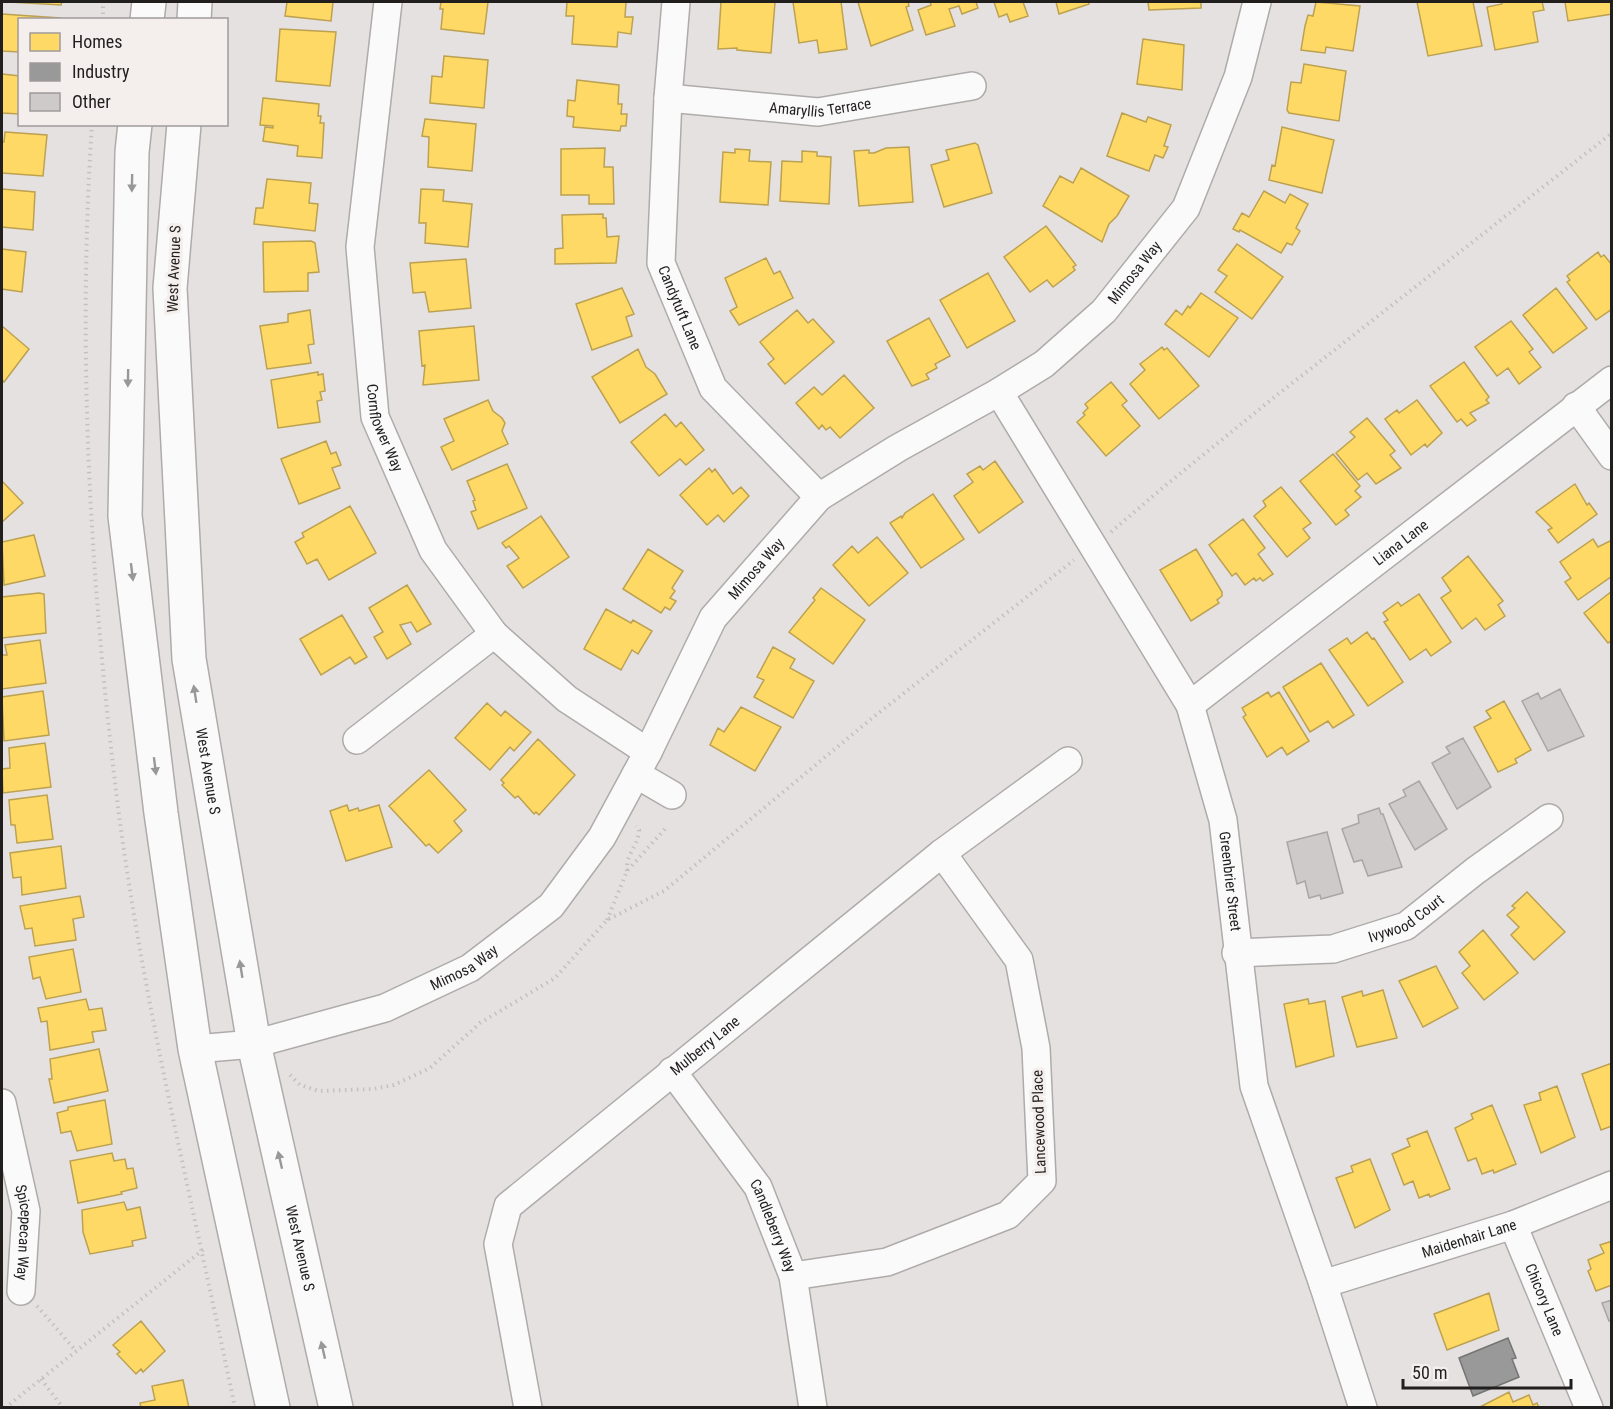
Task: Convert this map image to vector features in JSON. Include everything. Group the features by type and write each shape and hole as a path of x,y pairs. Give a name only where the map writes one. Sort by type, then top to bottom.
{"street":[{"path":"147,18 148,2"},
{"path":"194,18 195,2"},
{"name":"Cornflower Way","path":"388,2 360,247 375,417 433,550 494,634 642,763 672,795"},
{"name":"Candytuft Lane","path":"676,2 668,98 661,263 713,388 819,497"},
{"name":"Mimosa Way","path":"195,1049 265,1041 385,1008 470,968 551,906 602,837 642,763 713,618 819,497 898,448 999,392 1044,363 1104,311 1186,208 1238,77 1257,2"},
{"name":"Amaryllis Terrace","path":"668,98 818,112 972,86"},
{"path":"135,126 132,152 125,516 161,813 195,1049 273,1407"},
{"name":"West Avenue S","path":"184,126 170,288 189,659 336,1407"},
{"name":"Liana Lane","path":"1190,705 1611,380"},
{"name":"Greenbrier Street","path":"999,392 1190,705 1223,820 1236,953 1254,1086 1363,1407"},
{"path":"1576,406 1611,456"},
{"path":"357,740 494,634"},
{"name":"Mulberry Lane","path":"528,1407 498,1244 508,1206 942,853 1068,761"},
{"name":"Ivywood Court","path":"1236,953 1333,949 1406,926 1549,818"},
{"name":"Lancewood Place","path":"793,1276 886,1262 898,1258 1008,1215 1042,1182 1036,1048 1018,960 942,853"},
{"name":"Candleberry Way","path":"672,1071 758,1187 793,1276 813,1407"},
{"name":"Spicepecan Way","path":"2,1103 26,1211 21,1291"},
{"name":"Maidenhair Lane","path":"1323,1284 1514,1225 1611,1185"},
{"name":"Chicory Lane","path":"1514,1225 1589,1407"}],"path":[{"path":"103,2 103,18"},
{"path":"607,920 664,891 871,719 1093,546 1277,395 1611,133"},
{"path":"265,1041 288,1073 300,1085 319,1091 373,1089 394,1085 430,1068 480,1023 555,978 607,920 627,871 664,829"},
{"path":"5,1407 203,1250 235,1235"},
{"path":"21,1291 49,1316 76,1351"},
{"path":"41,1379 63,1407"}],"building: Homes":[{"path":"9,2 62,2 61,5"},
{"path":"287,2 333,2 331,21 285,16"},
{"path":"441,2 488,2 484,34 441,29 443,9 440,9"},
{"path":"567,2 626,2 625,17 633,17 631,34 618,32 617,47 572,44 574,16 566,16"},
{"path":"721,2 775,2 771,53 737,50 737,48 718,49"},
{"path":"793,2 841,2 847,49 819,53 817,40 799,43"},
{"path":"858,2 908,2 909,6 906,7 913,30 871,46"},
{"path":"930,2 976,2 978,8 962,14 959,6 949,9 955,26 926,35 918,10 931,5"},
{"path":"994,2 1023,2 1028,16 1010,22 1007,14 999,17"},
{"path":"1056,2 1088,2 1089,4 1059,14"},
{"path":"1148,2 1201,2 1201,8 1149,10"},
{"path":"1316,2 1360,6 1353,51 1326,47 1325,53 1301,50 1308,15 1313,16"},
{"path":"1417,2 1473,2 1482,46 1428,56"},
{"path":"1502,2 1542,2 1544,10 1533,12 1538,42 1495,50 1487,7 1502,4"},
{"path":"1565,2 1612,2 1612,14 1568,21"},
{"path":"2,14 60,18 18,18 18,52 2,51"},
{"path":"280,29 336,32 330,86 276,81"},
{"path":"1143,39 1184,45 1182,90 1137,84"},
{"path":"444,56 488,60 484,108 430,103 432,76 442,77"},
{"path":"1304,64 1346,71 1339,121 1289,113 1287,110 1291,82 1301,83"},
{"path":"2,74 18,76 18,114 2,113"},
{"path":"577,80 619,85 618,104 622,104 621,114 627,114 626,126 621,126 620,131 573,127 574,117 567,116 568,100 575,101"},
{"path":"263,98 319,104 318,116 321,116 320,123 324,123 322,158 297,156 298,146 263,141 265,127 273,128 273,126 260,125"},
{"path":"1122,113 1146,122 1148,117 1171,125 1164,146 1168,147 1163,158 1155,155 1149,171 1107,156"},
{"path":"425,119 476,124 472,171 428,167 429,137 422,136"},
{"path":"1282,127 1334,140 1322,193 1269,180 1272,165 1275,166"},
{"path":"5,132 47,135 43,176 2,173 2,142 4,142"},
{"path":"975,143 978,145 992,193 944,207 931,165 949,160 946,150"},
{"path":"909,147 913,202 859,206 854,151 869,150 869,153 874,153 886,148"},
{"path":"605,148 604,167 613,167 614,204 589,204 589,195 561,195 561,149"},
{"path":"735,149 750,150 749,161 771,162 768,205 720,202 723,152 735,153"},
{"path":"802,151 817,152 817,156 831,157 829,204 780,201 782,161 802,162"},
{"path":"1081,168 1129,196 1117,216 1109,224 1102,242 1043,206 1060,176 1073,183"},
{"path":"267,179 311,183 309,203 318,204 315,231 254,224 256,208 263,208"},
{"path":"2,189 35,192 33,230 2,227"},
{"path":"421,189 444,190 443,201 472,204 468,247 425,243 426,223 419,223"},
{"path":"1264,191 1285,203 1290,194 1308,204 1296,228 1300,231 1292,245 1287,243 1281,253 1240,230 1239,232 1233,229 1242,213 1249,217"},
{"path":"603,214 603,218 606,218 607,237 619,236 616,263 555,264 555,249 563,248 562,215"},
{"path":"1046,226 1076,265 1073,267 1075,270 1053,287 1047,280 1030,292 1004,257"},
{"path":"311,241 315,243 319,272 308,273 308,291 264,292 263,242"},
{"path":"1237,244 1283,277 1252,319 1215,292 1227,276 1218,270"},
{"path":"2,249 26,252 22,292 2,289"},
{"path":"1598,252 1601,257 1604,255 1612,265 1612,309 1596,320 1567,282 1570,280 1567,276"},
{"path":"766,258 774,274 780,271 793,298 739,325 730,311 737,307 725,278"},
{"path":"466,259 471,308 429,312 425,292 413,293 410,263"},
{"path":"988,273 1015,321 967,348 940,300"},
{"path":"622,288 634,314 626,317 632,336 592,350 576,304"},
{"path":"1556,288 1587,328 1553,353 1523,315"},
{"path":"1201,293 1238,318 1209,357 1165,324 1176,310 1182,315"},
{"path":"310,310 314,344 308,345 311,363 267,369 260,326 288,322 288,314"},
{"path":"797,310 808,323 813,319 834,342 785,384 768,364 774,359 760,342"},
{"path":"929,318 950,356 935,364 937,368 926,374 929,379 912,386 887,341"},
{"path":"1511,321 1533,349 1529,352 1541,367 1519,384 1508,368 1497,376 1475,347"},
{"path":"2,326 29,349 4,382 2,380"},
{"path":"474,326 479,380 423,385 425,365 422,366 419,331"},
{"path":"1162,347 1164,350 1167,348 1199,386 1159,419 1130,384 1145,370 1140,364"},
{"path":"638,349 646,367 655,374 667,394 620,423 592,377"},
{"path":"1464,362 1489,397 1486,400 1489,403 1470,413 1476,420 1467,426 1461,419 1457,422 1430,386"},
{"path":"318,372 318,375 323,374 325,391 320,392 322,400 317,401 320,422 278,428 271,380"},
{"path":"844,375 874,408 840,438 830,427 826,430 822,425 819,429 796,403 814,387 822,395"},
{"path":"1111,382 1127,401 1122,405 1140,426 1106,456 1077,422 1085,415 1083,413 1088,408 1085,404"},
{"path":"488,400 493,411 505,423 502,431 508,444 452,470 441,447 454,441 444,419"},
{"path":"1417,400 1442,433 1427,447 1425,444 1411,455 1385,419 1397,410 1399,413"},
{"path":"665,414 676,427 681,422 704,450 686,465 680,459 659,476 631,442"},
{"path":"1367,418 1395,451 1390,455 1401,468 1376,484 1367,473 1358,480 1336,453 1355,437 1350,432"},
{"path":"326,441 331,454 336,452 341,465 332,468 340,488 299,504 281,459"},
{"path":"1333,454 1360,486 1355,491 1361,497 1345,510 1349,515 1336,525 1300,481"},
{"path":"995,461 1023,502 979,533 954,496 973,482 967,474 980,466 983,470"},
{"path":"507,464 527,508 478,529 471,512 476,510 473,501 475,500 467,481"},
{"path":"709,468 712,472 715,469 733,494 741,487 749,496 724,522 718,515 707,525 680,495"},
{"path":"2,481 23,503 2,522"},
{"path":"1575,484 1587,505 1589,503 1597,514 1558,543 1548,530 1552,528 1536,512"},
{"path":"1281,487 1311,523 1303,529 1310,538 1287,557 1254,516 1266,506 1263,501"},
{"path":"933,494 964,539 921,568 890,523 901,516 902,518 905,513"},
{"path":"350,506 376,553 329,580 317,559 307,564 295,542 304,537 302,533"},
{"path":"541,516 569,557 523,588 507,566 519,558 509,546 506,548 502,543"},
{"path":"1243,519 1265,548 1258,554 1273,574 1263,581 1260,578 1256,581 1254,578 1245,585 1236,573 1232,576 1209,545"},
{"path":"34,535 45,576 4,585 2,542"},
{"path":"877,537 908,573 869,606 833,565 852,546 858,553"},
{"path":"1593,539 1598,547 1612,540 1612,576 1578,600 1565,582 1571,578 1560,562"},
{"path":"648,549 683,571 672,588 675,591 670,598 676,601 670,610 665,607 661,613 623,589"},
{"path":"1196,549 1222,592 1222,596 1217,600 1219,603 1191,621 1160,570"},
{"path":"1468,556 1503,601 1498,605 1505,616 1485,630 1476,618 1462,629 1441,598 1451,591 1442,578"},
{"path":"407,585 431,624 417,632 411,622 400,625 411,644 387,659 374,637 383,632 369,608"},
{"path":"821,588 865,620 833,664 789,632 815,600 813,598"},
{"path":"1612,591 1612,640 1608,643 1584,613"},
{"path":"44,594 46,633 2,638 2,597"},
{"path":"1419,594 1451,642 1431,656 1426,649 1410,660 1384,622 1388,620 1383,613 1398,602 1401,606"},
{"path":"606,609 631,623 633,620 652,631 638,654 632,650 621,670 584,649"},
{"path":"342,615 367,657 355,664 350,657 321,675 300,639"},
{"path":"1367,632 1372,639 1374,638 1403,682 1368,706 1329,650 1347,638 1351,644"},
{"path":"40,640 46,683 2,689 2,655 7,655 5,645"},
{"path":"773,647 795,659 790,668 814,681 793,718 754,697 764,680 757,677"},
{"path":"1321,663 1354,715 1333,728 1328,721 1310,732 1283,687"},
{"path":"43,691 49,735 4,741 2,697"},
{"path":"1268,692 1271,697 1279,692 1309,741 1287,755 1282,747 1267,757 1243,717 1246,715 1242,708"},
{"path":"1504,701 1531,750 1515,759 1517,763 1498,772 1474,727 1491,718 1486,711"},
{"path":"487,703 501,716 505,711 531,732 514,751 510,747 490,770 455,738"},
{"path":"741,707 781,727 755,771 710,745 718,728 724,732"},
{"path":"538,739 575,775 539,815 536,812 534,814 518,796 515,798 502,785 504,783 501,780"},
{"path":"45,743 51,787 3,793 2,769 10,768 9,748"},
{"path":"429,770 466,810 454,821 462,831 438,853 429,844 426,846 389,806"},
{"path":"47,795 53,839 17,843 15,825 11,825 9,800"},
{"path":"347,805 349,811 358,808 359,811 379,805 392,847 346,861 330,811"},
{"path":"61,846 66,888 22,895 21,877 13,878 10,853"},
{"path":"1527,892 1565,932 1534,960 1511,935 1519,927 1507,915 1515,908 1512,906"},
{"path":"80,896 84,917 73,919 76,940 35,946 32,928 25,929 20,906"},
{"path":"1483,930 1518,973 1484,1000 1462,973 1470,966 1459,952"},
{"path":"73,949 81,992 46,999 40,977 33,979 29,957"},
{"path":"1436,966 1458,1008 1423,1027 1399,981"},
{"path":"1383,990 1397,1038 1357,1047 1342,997 1362,991 1363,996"},
{"path":"86,999 89,1010 102,1008 106,1030 92,1032 94,1042 50,1050 47,1021 41,1022 38,1008"},
{"path":"1308,999 1309,1004 1325,1001 1334,1056 1296,1067 1284,1004"},
{"path":"99,1049 108,1091 54,1103 49,1079 52,1079 50,1059"},
{"path":"1612,1063 1612,1126 1601,1130 1582,1074"},
{"path":"1557,1086 1575,1137 1541,1153 1524,1105 1541,1100 1539,1093"},
{"path":"105,1100 112,1144 77,1151 71,1131 61,1133 57,1113 68,1110 68,1107"},
{"path":"1492,1105 1516,1164 1494,1173 1493,1170 1482,1174 1476,1158 1468,1161 1455,1128 1473,1119 1471,1114"},
{"path":"1427,1131 1450,1189 1430,1197 1429,1194 1419,1198 1413,1181 1404,1185 1392,1154 1410,1146 1407,1139"},
{"path":"112,1153 114,1161 125,1159 127,1169 133,1168 137,1188 121,1192 122,1194 78,1203 70,1161"},
{"path":"1370,1159 1390,1210 1355,1228 1336,1178 1353,1172 1351,1166"},
{"path":"124,1202 127,1210 140,1207 146,1238 132,1241 133,1246 90,1254 83,1232 82,1210"},
{"path":"1612,1241 1612,1285 1596,1291 1588,1271 1591,1269 1588,1260 1604,1253 1600,1245"},
{"path":"1489,1293 1499,1330 1447,1350 1434,1314"},
{"path":"141,1321 165,1351 143,1372 141,1369 136,1374 117,1354 120,1352 113,1345"},
{"path":"183,1380 189,1408 141,1408 140,1403 155,1400 152,1386"},
{"path":"1509,1392 1513,1402 1529,1395 1533,1405 1537,1403 1539,1408 1478,1408"}],"building: Industry":[{"path":"1508,1338 1516,1358 1512,1359 1519,1377 1473,1396 1459,1358"}],"building: Other":[{"path":"1560,689 1584,736 1548,751 1522,701 1538,693 1541,699"},
{"path":"1463,738 1491,787 1457,809 1432,763 1450,753 1446,747"},
{"path":"1419,781 1447,829 1415,850 1389,804 1406,796 1403,790"},
{"path":"1379,808 1402,867 1368,876 1362,860 1354,862 1342,829 1359,823 1358,815"},
{"path":"1327,832 1343,893 1321,899 1320,895 1309,898 1305,881 1297,884 1287,842"},
{"path":"1612,1300 1612,1319 1609,1321 1602,1303"}]}
